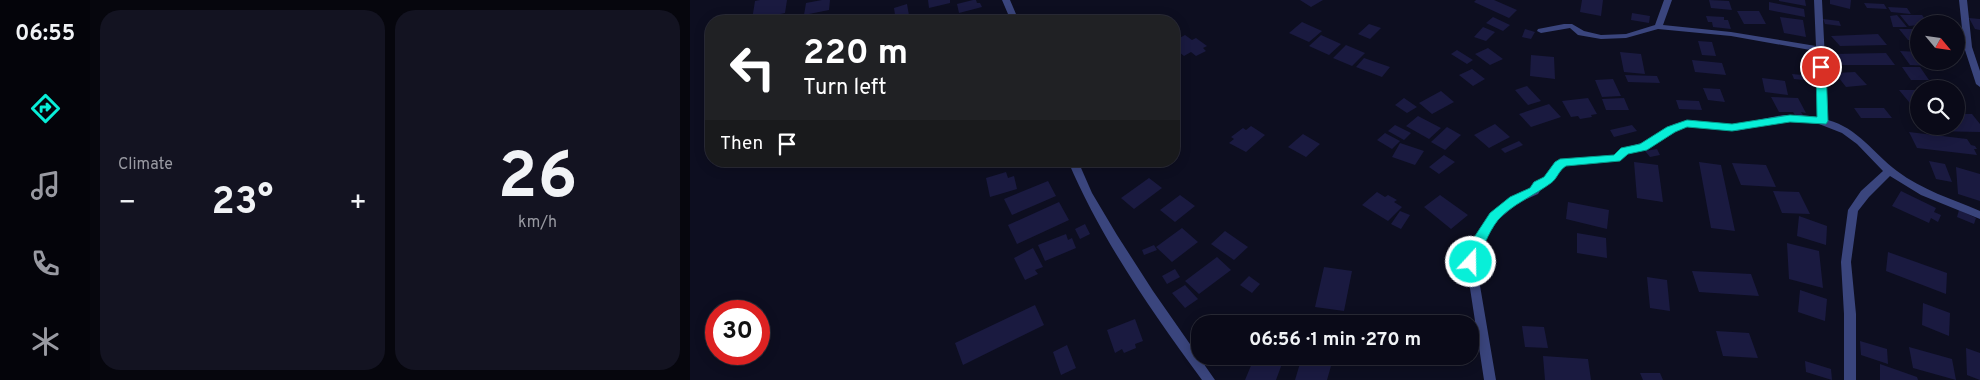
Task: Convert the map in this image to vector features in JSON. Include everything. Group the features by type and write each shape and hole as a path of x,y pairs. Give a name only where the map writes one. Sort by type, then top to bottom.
{"street":[{"path":"1006,0 1012,15"},
{"path":"1658,27 1668,0"},
{"path":"1818,0 1822,121"},
{"path":"1963,0 1965,35 1975,56 1980,84"},
{"path":"1541,32 1564,26 1572,26 1581,33 1610,37 1626,36 1658,27 1731,34 1820,49"},
{"path":"1490,380 1471,262 1478,242 1494,217 1507,205 1534,191 1538,184 1548,180 1559,165 1564,162 1617,158 1624,150 1643,147 1680,124 1694,123 1732,128 1790,118 1822,121 1850,133 1890,170 1922,190 1980,215"},
{"path":"1075,167 1083,188 1117,245 1187,352 1209,380"},
{"path":"1850,380 1850,314 1846,262 1853,210 1865,194 1890,170"}],"building":[{"path":"787,0 785,13 753,15 755,1"},
{"path":"830,0 829,10 804,15 806,3"},
{"path":"928,0 950,0 950,3 929,8"},
{"path":"973,0 980,3 982,7 959,13 957,4"},
{"path":"1300,0 1323,0 1311,7"},
{"path":"1476,0 1494,0 1517,10 1509,18 1474,2"},
{"path":"1582,0 1603,0 1601,16 1580,12"},
{"path":"1709,0 1729,1 1732,10 1711,8"},
{"path":"1805,0 1806,6 1779,1"},
{"path":"1830,0 1851,0 1850,9 1830,4"},
{"path":"1769,2 1804,9 1805,17 1769,10"},
{"path":"1864,3 1884,4 1887,9 1867,8"},
{"path":"907,4 909,15 895,15 894,8"},
{"path":"1888,7 1907,8 1911,14 1891,12"},
{"path":"1737,11 1759,11 1766,24 1744,24"},
{"path":"1632,13 1650,16 1649,23 1631,20"},
{"path":"1897,15 1907,27 1893,27 1890,16"},
{"path":"1900,15 1910,15 1909,26"},
{"path":"1706,16 1724,17 1724,20 1728,20 1731,29 1713,27 1712,22 1708,22"},
{"path":"1493,17 1510,25 1503,31 1486,23"},
{"path":"1780,17 1803,20 1806,37 1784,33"},
{"path":"1969,18 1980,19 1980,30 1975,29"},
{"path":"1823,19 1839,21 1841,26 1825,24"},
{"path":"1302,22 1322,31 1309,42 1289,33"},
{"path":"1369,24 1381,28 1370,39 1358,34"},
{"path":"1483,27 1495,32 1486,41 1474,37"},
{"path":"1525,29 1535,32 1531,39 1522,37"},
{"path":"1899,29 1910,29 1910,40"},
{"path":"1878,34 1887,45 1840,46 1831,36"},
{"path":"1185,35 1192,40 1196,38 1207,46 1203,48 1206,51 1196,56 1191,52 1184,56 1180,53 1180,38"},
{"path":"1321,35 1341,44 1329,55 1309,46"},
{"path":"1698,41 1712,42 1716,56 1702,55"},
{"path":"1346,45 1365,53 1352,66 1333,58"},
{"path":"1488,48 1503,59 1490,65 1475,54"},
{"path":"1457,50 1473,60 1467,64 1451,54"},
{"path":"1900,51 1910,52 1910,65"},
{"path":"1620,52 1641,54 1645,74 1624,72"},
{"path":"1886,53 1895,65 1840,65 1834,54"},
{"path":"1531,55 1554,57 1555,79 1530,76"},
{"path":"1364,58 1390,67 1382,77 1356,67"},
{"path":"1692,60 1722,63 1726,75 1695,72"},
{"path":"1902,67 1910,67 1910,70 1922,70 1929,80 1911,80"},
{"path":"1472,69 1485,79 1473,86 1459,75"},
{"path":"1855,72 1867,85 1846,87 1835,73"},
{"path":"1792,74 1812,76 1814,81 1794,79"},
{"path":"1625,75 1657,76 1660,83 1628,82"},
{"path":"1762,78 1785,81 1788,95 1765,92"},
{"path":"1613,79 1621,96 1602,97 1595,80"},
{"path":"1527,86 1541,101 1528,105 1515,90"},
{"path":"1703,88 1720,89 1725,102 1708,100"},
{"path":"1899,90 1910,90 1910,103"},
{"path":"1441,91 1454,102 1432,114 1419,103"},
{"path":"1771,97 1798,98 1806,113 1801,112 1803,115 1795,115 1793,112 1779,112"},
{"path":"1404,98 1417,107 1407,113 1395,105"},
{"path":"1588,98 1597,114 1580,119 1578,116 1571,117 1562,101"},
{"path":"1624,98 1629,110 1606,110 1602,99"},
{"path":"1676,100 1699,101 1702,110 1679,109"},
{"path":"1549,104 1561,117 1531,127 1519,114"},
{"path":"1854,108 1884,108 1892,118 1861,118"},
{"path":"1965,114 1972,114 1980,124 1980,132 1965,132"},
{"path":"1418,116 1441,128 1429,139 1406,126"},
{"path":"1495,124 1510,137 1489,148 1474,135"},
{"path":"1395,125 1411,133 1404,140 1388,131"},
{"path":"1632,125 1637,131 1614,137 1610,130"},
{"path":"1251,126 1265,135 1246,152 1229,143 1234,139 1231,137 1243,128 1246,130"},
{"path":"1447,127 1461,135 1445,150 1431,142"},
{"path":"1385,133 1400,141 1392,149 1377,140"},
{"path":"1303,134 1320,144 1306,157 1288,147"},
{"path":"1910,135 1934,135 1967,139 1977,149 1974,149 1977,155 1917,148"},
{"path":"1519,141 1523,145 1505,153 1501,149"},
{"path":"1400,143 1424,151 1415,165 1392,157"},
{"path":"1657,149 1660,155 1650,157 1645,151"},
{"path":"1444,155 1455,162 1439,174 1429,167"},
{"path":"1929,161 1945,164 1952,182 1936,179"},
{"path":"1634,162 1658,165 1663,202 1637,198"},
{"path":"1699,162 1721,165 1735,231 1711,228"},
{"path":"1732,163 1766,165 1776,187 1741,185"},
{"path":"1956,167 1980,174 1980,201 1958,194"},
{"path":"1006,172 1008,178 1014,176 1017,189 990,197 986,178"},
{"path":"1149,178 1162,188 1134,209 1121,198"},
{"path":"1048,181 1056,196 1012,215 1004,199"},
{"path":"1773,191 1799,192 1810,214 1782,213"},
{"path":"1901,191 1936,208 1934,212 1941,215 1938,222 1931,218 1929,223 1892,206"},
{"path":"1377,192 1385,197 1388,195 1397,200 1394,202 1402,207 1388,221 1362,205"},
{"path":"1180,195 1195,206 1175,222 1160,210"},
{"path":"1440,195 1468,215 1451,229 1424,207"},
{"path":"1059,202 1069,220 1017,244 1008,225"},
{"path":"1568,202 1609,210 1607,229 1566,219"},
{"path":"1959,210 1976,218 1974,224 1957,217"},
{"path":"1400,211 1410,215 1401,229 1391,224"},
{"path":"1799,216 1827,226 1826,245 1797,236"},
{"path":"1085,224 1090,234 1080,239 1075,229"},
{"path":"1182,228 1198,242 1172,262 1156,247"},
{"path":"1225,231 1248,247 1234,260 1211,244"},
{"path":"1577,233 1606,238 1607,258 1577,253"},
{"path":"1066,234 1068,240 1072,238 1076,248 1045,261 1038,245"},
{"path":"1787,243 1819,251 1823,288 1789,279"},
{"path":"1154,245 1157,250 1144,255 1142,250"},
{"path":"1033,248 1043,267 1035,270 1038,274 1025,280 1014,258"},
{"path":"1888,252 1947,273 1946,294 1886,271"},
{"path":"1217,257 1231,270 1199,294 1185,281"},
{"path":"1324,267 1352,271 1344,311 1315,307"},
{"path":"1175,269 1180,277 1167,284 1162,276"},
{"path":"1692,271 1751,274 1759,296 1699,292"},
{"path":"1249,276 1260,284 1252,293 1240,285"},
{"path":"1647,277 1667,280 1670,311 1650,308"},
{"path":"1185,285 1198,299 1185,308 1172,293"},
{"path":"1800,290 1827,299 1825,321 1798,312"},
{"path":"1923,303 1950,313 1949,336 1922,325"},
{"path":"1035,305 1044,325 963,365 955,343"},
{"path":"1135,319 1143,341 1135,344 1136,348 1124,353 1122,349 1115,353 1107,330"},
{"path":"1522,326 1544,327 1548,348 1525,347"},
{"path":"1716,331 1749,333 1758,358 1723,356"},
{"path":"1860,341 1887,349 1888,364 1861,355"},
{"path":"1067,345 1076,368 1061,375 1053,352"},
{"path":"1909,347 1952,359 1956,380 1913,368"},
{"path":"1966,348 1980,353 1980,380 1967,375"},
{"path":"1543,356 1588,359 1591,380 1545,380"},
{"path":"1805,361 1831,369 1832,380 1806,372"},
{"path":"1880,364 1917,377 1918,380 1880,380"},
{"path":"1251,365 1282,365 1276,380 1245,380"},
{"path":"1300,365 1331,366 1327,380 1295,380"},
{"path":"1640,373 1660,373 1663,380 1643,380"}],"route":[{"path":"1471,262 1478,242 1494,217 1514,200 1534,191 1538,184 1548,180 1559,165 1564,162 1569,160 1617,158 1624,150 1643,147 1680,124 1694,123 1732,128 1790,118 1822,121 1821,67"}]}
